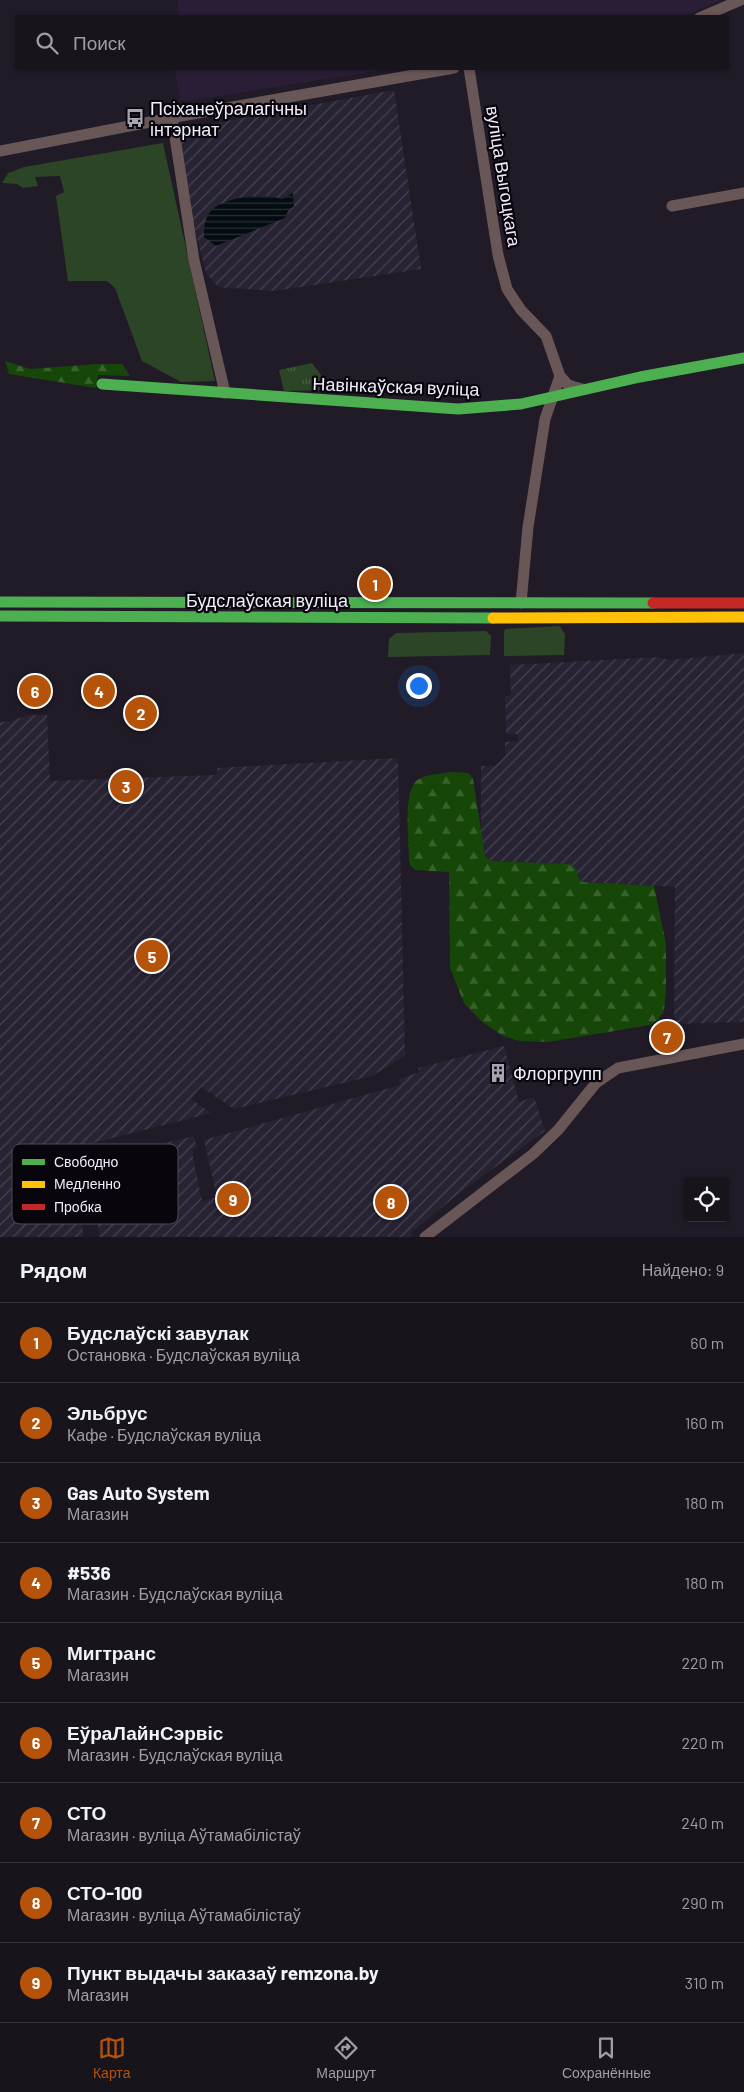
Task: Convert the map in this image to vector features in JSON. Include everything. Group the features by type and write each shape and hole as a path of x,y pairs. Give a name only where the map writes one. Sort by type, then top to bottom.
{"main road":[{"name":"Навінкаўская вуліца","path":"102,384 458,410 521,404 744,358"},
{"name":"Будслаўская вуліца","path":"0,602 744,603"},
{"name":"Будслаўская вуліца","path":"0,616 371,618 744,617"}],"street":[{"path":"706,15 741,0"},
{"path":"0,151 172,118 443,70"},
{"name":"вуліца Выгоцкага","path":"469,70 498,255 507,289 521,310 546,336 560,376"},
{"path":"172,118 194,260 225,393"},
{"path":"672,206 744,193"},
{"path":"521,603 528,527 545,418 560,376 568,385 582,390"},
{"path":"521,404 538,409 545,418"},
{"path":"425,1237 533,1154 558,1130 596,1083 618,1068 744,1044"}],"shaded area":[{"path":"177,0 719,0 686,15 180,15"},
{"path":"174,70 383,70 189,101 180,100"},
{"path":"394,90 421,269 274,291 218,287 206,273 192,217 177,130"},
{"path":"293,193 294,206 288,211 285,218 216,246 204,237 207,217 214,208 221,204 238,198 257,196 282,199"},
{"path":"744,653 744,1022 674,1024 675,887 580,882 576,868 569,864 491,861 485,855 481,837 481,766 495,766 505,756 505,742 518,741 517,734 506,734 505,696 511,695 510,665 658,657 668,660"},
{"path":"29,715 47,715 50,781 214,775 217,774 217,768 398,758 405,1056 372,1076 234,1109 201,1087 191,1099 211,1113 89,1144 12,1144 12,1224 82,1224 83,1237 0,1237 0,722"},
{"path":"504,1046 519,1102 534,1097 545,1131 458,1194 412,1232 411,1237 99,1237 98,1224 178,1224 178,1144 161,1144 194,1136 197,1148 193,1149 193,1157 202,1201 217,1197 204,1140 400,1085 399,1079 419,1072 418,1068"}],"green space":[{"path":"163,143 215,381 181,382 142,361 115,288 107,281 68,281 56,196 64,192 60,176 35,177 38,186 23,188 17,184 2,183 8,173 24,167"},
{"path":"5,361 30,369 122,364 130,376 98,375 96,388 9,374"},
{"path":"312,363 332,390 284,391 279,370"},
{"path":"560,626 565,634 564,655 504,656 505,629"},
{"path":"486,631 491,636 490,655 388,657 389,639 396,633"},
{"path":"450,772 469,773 473,779 485,856 491,861 569,864 576,868 580,882 654,886 666,944 664,1011 658,1020 650,1025 548,1042 520,1041 503,1036 481,1021 464,1003 450,968 449,872 415,870 410,865 409,859 408,807 412,787 416,781 423,777"}],"traffic: fast":[{"path":"102,384 458,409 521,404 640,377 744,358"},
{"path":"0,602 653,603"},
{"path":"0,616 493,618"}],"traffic: slow":[{"path":"493,618 744,617"}],"traffic: jam":[{"path":"653,603 744,603"}],"place":[{"name":"Псіханеўралагічны інтэрнат","path":"135,118"},
{"name":"Будслаўскі завулак","path":"375,584"},
{"name":"ЕўраЛайнСэрвіс","path":"35,691"},
{"name":"#536","path":"99,691"},
{"name":"Эльбрус","path":"141,713"},
{"name":"Gas Auto System","path":"126,786"},
{"name":"Мигтранс","path":"152,956"},
{"name":"СТО","path":"667,1037"},
{"name":"Флоргрупп","path":"498,1073"},
{"name":"Пункт выдачы заказаў remzona.by","path":"233,1199"},
{"name":"СТО-100","path":"391,1202"}]}
